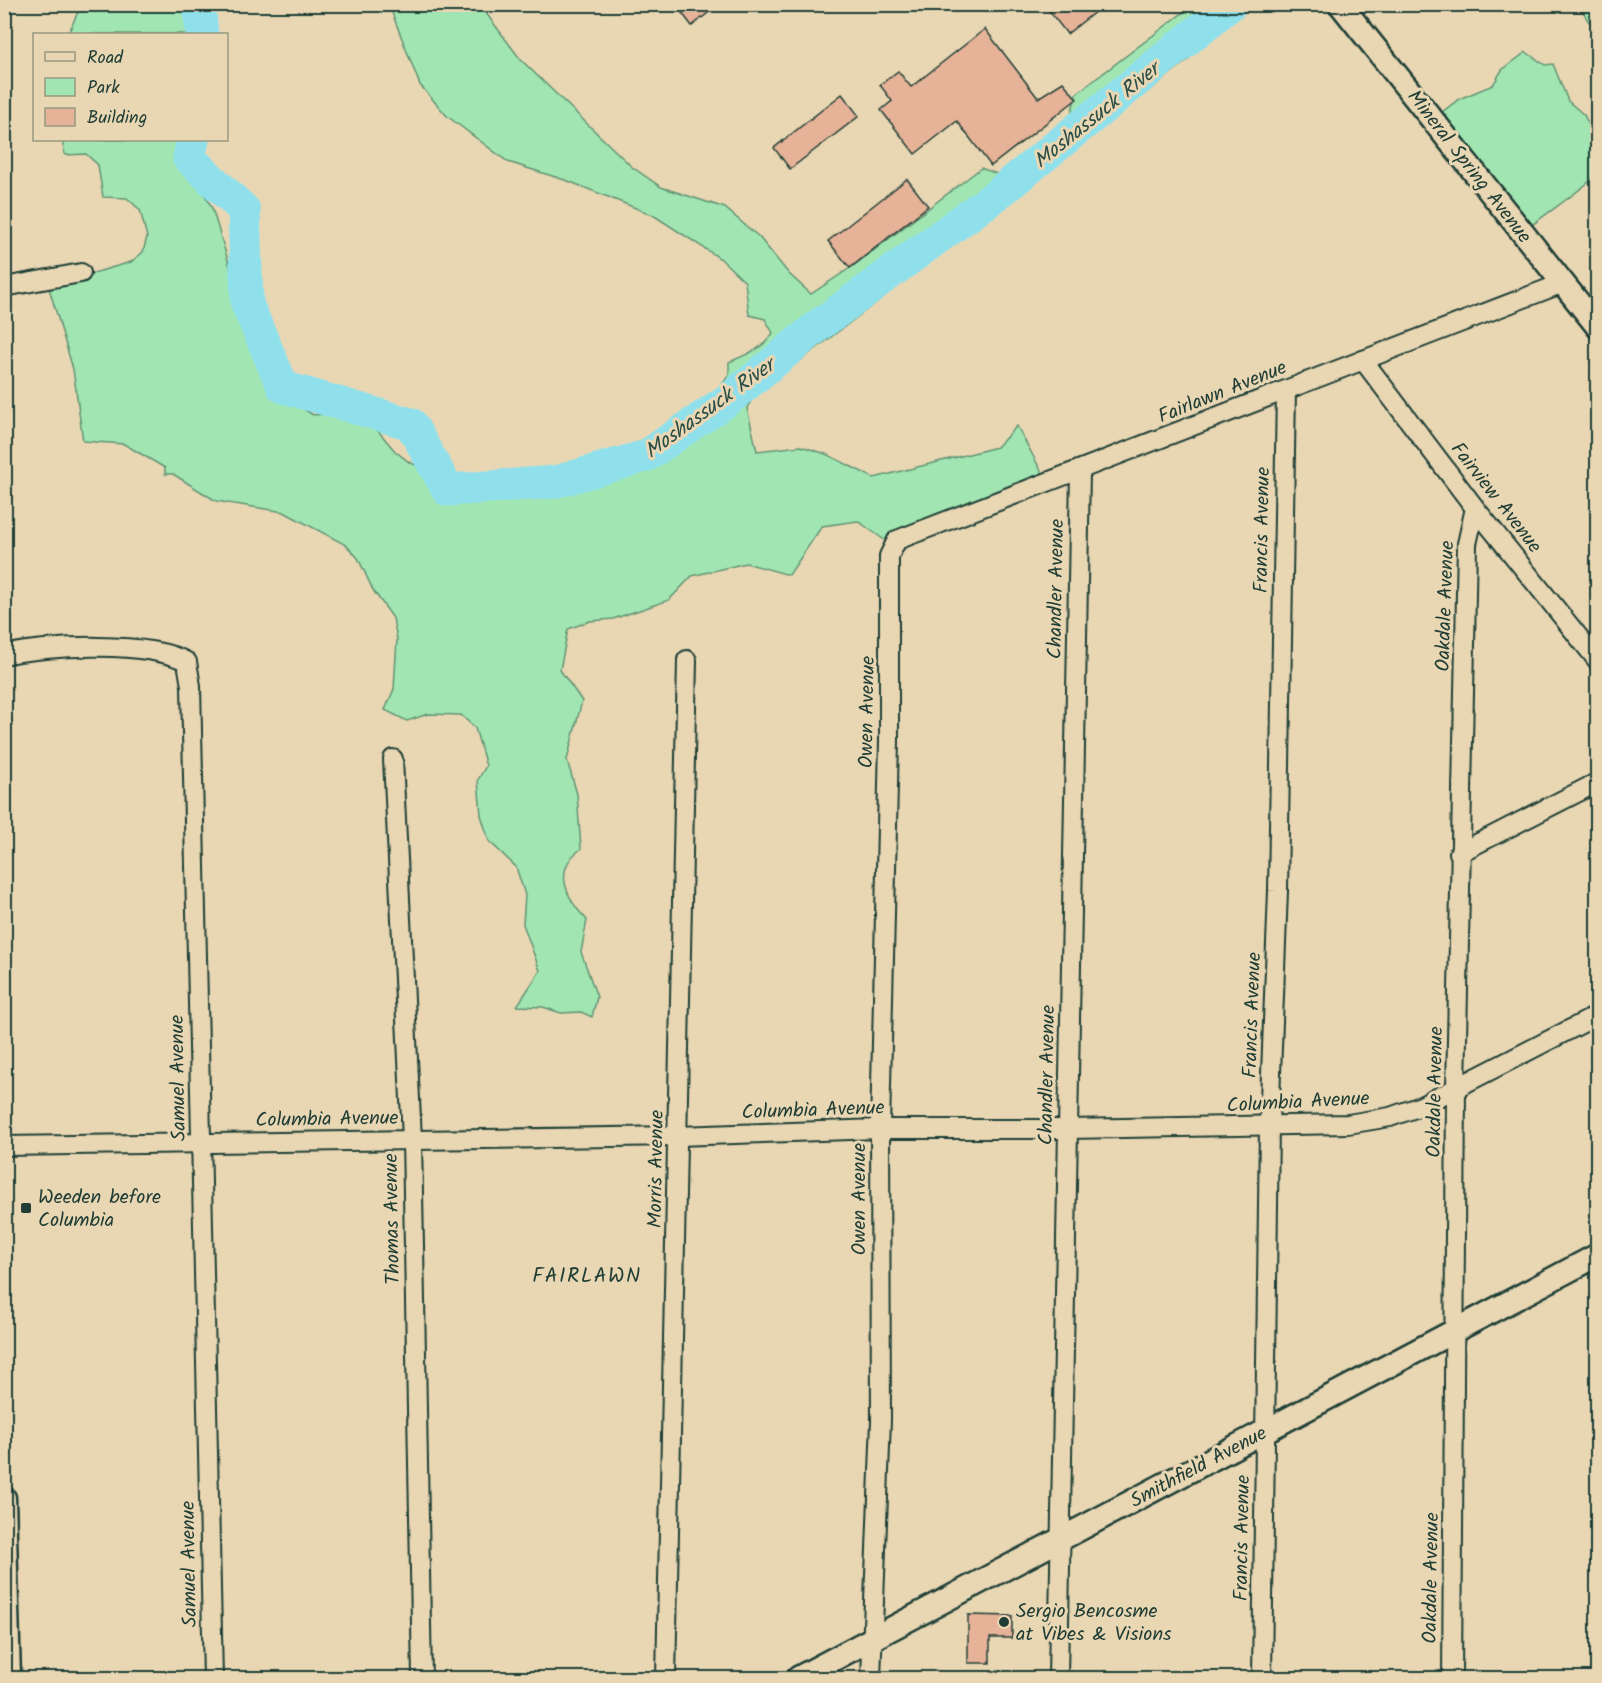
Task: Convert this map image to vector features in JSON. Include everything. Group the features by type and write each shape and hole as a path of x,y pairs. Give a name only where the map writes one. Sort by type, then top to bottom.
{"main road":[{"name":"Mineral Spring Avenue","path":"1340,4 1598,327"},
{"name":"Smithfield Avenue","path":"798,1678 1061,1540 1455,1328 1598,1255"},
{"path":"4,1498 6,1649 9,1678"}],"street":[{"path":"4,287 81,273"},
{"name":"Fairlawn Avenue","path":"897,540 1563,283"},
{"name":"Fairview Avenue","path":"1363,360 1475,508 1598,661"},
{"name":"Francis Avenue","path":"1262,1678 1269,1126 1278,891 1286,390"},
{"name":"Chandler Avenue","path":"1058,1678 1080,471"},
{"name":"Oakdale Avenue","path":"1452,1678 1460,853 1467,544 1475,508"},
{"name":"Owen Avenue","path":"871,1678 881,1420 880,1129 890,741 889,556 897,540"},
{"name":"Samuel Avenue","path":"4,655 24,650 92,647 172,654 187,662 191,686 213,1678"},
{"name":"Morris Avenue","path":"666,1678 687,660"},
{"name":"Thomas Avenue","path":"393,759 412,1139 422,1678"},
{"path":"1460,853 1598,782"},
{"name":"Columbia Avenue","path":"4,1146 678,1136 880,1129 1067,1129 1365,1123 1421,1106 1598,1015"}],"green space":[{"path":"81,4 198,5 191,33 68,33"},
{"path":"389,5 480,5 521,60 632,167 661,187 725,208 759,237 789,274 811,294 856,264 981,168 1008,178 1066,136 1076,94 1193,5 1223,5 1194,29 1196,40 1189,59 754,396 747,408 757,451 801,446 826,454 874,478 997,447 1017,426 1047,482 894,547 858,521 822,526 789,575 746,563 692,576 669,600 613,619 590,621 568,629 560,670 582,701 567,760 577,794 581,849 572,857 567,866 565,884 573,903 587,920 581,952 597,997 592,1017 581,1012 561,1013 543,1007 517,1006 540,971 523,924 525,895 516,867 489,841 481,815 478,780 486,766 475,728 461,715 428,714 407,721 385,710 394,689 397,639 393,618 373,590 358,558 346,545 284,512 216,501 173,474 165,474 165,468 124,444 83,441 73,369 49,288 131,262 143,252 147,237 140,210 127,198 103,197 98,165 86,154 65,155 62,141 181,141 185,159 212,208 266,385 313,415 362,412 395,451 409,462 454,482 519,482 674,430 710,401 729,375 729,362 748,354 769,339 773,333 765,319 749,315 745,282 721,259 653,215 568,181 508,162 447,116 420,85"},
{"path":"1580,5 1597,5 1597,31 1587,19"},
{"path":"1526,52 1545,65 1553,64 1568,101 1584,115 1597,141 1597,175 1522,233 1437,116 1459,99 1493,85 1502,70"}],"building":[{"path":"675,4 719,4 692,26"},
{"path":"1044,4 1105,4 1067,34"},
{"path":"985,29 1038,98 1063,82 1077,99 991,166 957,121 915,154 881,110 892,101 880,85 898,71 911,87"},
{"path":"842,94 859,116 790,169 774,148"},
{"path":"907,179 928,206 850,268 828,241"},
{"path":"968,1615 1012,1616 1012,1638 990,1638 990,1663 968,1663"}],"waterway":[{"name":"Moshassuck River","path":"199,4 202,33"},
{"name":"Moshassuck River","path":"193,141 189,158 244,210 247,304 283,387 411,424 448,490 555,482 646,456 729,399 819,325 995,196 1231,4"}],"place":[{"name":"Weeden before Columbia","path":"26,1208"},
{"name":"Sergio Bencosme at Vibes & Visions","path":"1004,1622"}],"district":[{"name":"FAIRLAWN","path":"587,1275"}]}
